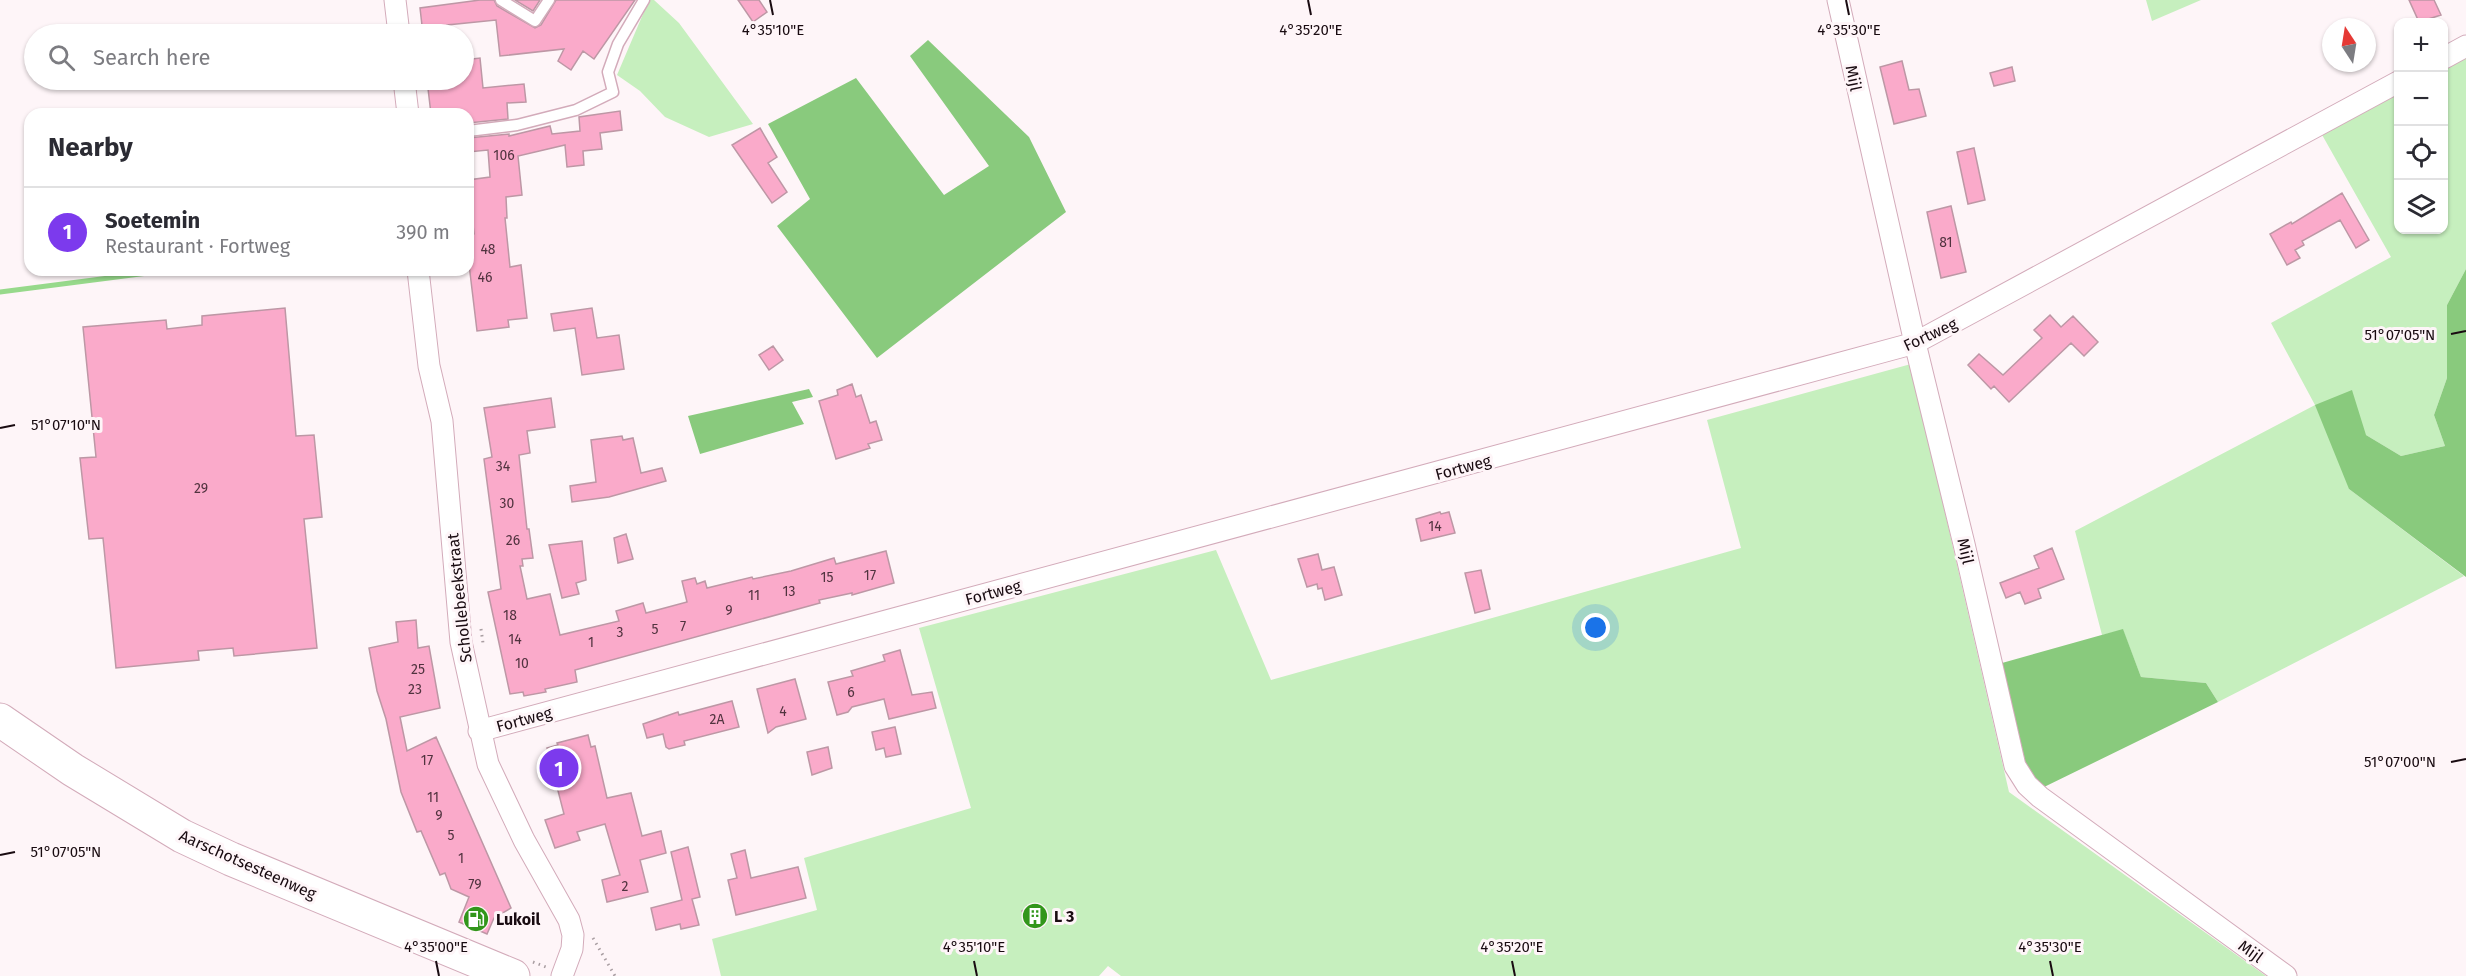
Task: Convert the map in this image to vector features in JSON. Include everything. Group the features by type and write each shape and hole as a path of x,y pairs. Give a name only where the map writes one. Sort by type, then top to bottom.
{"main road":[{"name":"Aarschotsesteenweg","path":"0,720 73,770 182,836 231,859 513,976"}],"street":[{"path":"395,0 398,24"},
{"name":"Mijl","path":"1838,0 1915,343 2015,766 2027,785 2040,798 2286,976"},
{"path":"2448,56 2466,46"},
{"name":"Fortweg","path":"479,731 1915,343 2394,84"},
{"path":"405,90 407,108"},
{"name":"Schollebeekstraat","path":"419,276 429,366 442,421 461,642 479,731 488,764 504,801 569,920 573,935 572,949 568,965 562,976"}],"lane":[{"path":"501,0 535,21 549,0"},
{"path":"474,130 517,125 576,110 614,92 608,72 618,44 644,0"}],"green space":[{"path":"649,0 654,0 679,23 753,124 709,137 665,117 640,91 617,75"},
{"path":"2146,0 2201,0 2152,21"},
{"path":"928,40 1029,137 1066,212 877,358 777,226 810,199 768,124 856,78 944,195 989,166 910,56"},
{"path":"2466,48 2466,269 2447,305 2447,378 2434,415 2445,446 2401,456 2366,435 2349,489 2464,576 2218,702 2206,683 2141,677 2123,630 2102,635 2075,531 2315,405 2271,323 2391,257 2321,133 2394,89 2394,234 2448,234 2448,59"},
{"path":"2466,269 2466,577 2349,489 2315,405 2352,390 2366,435 2401,456 2445,446 2434,415 2447,378 2447,305"},
{"path":"1911,364 2009,792 2266,976 1121,976 1108,966 1099,976 721,976 712,939 817,910 804,858 971,808 919,628 1216,550 1271,680 1741,548 1707,420"},
{"path":"809,389 813,397 792,402 804,424 700,454 688,416"},
{"path":"2123,629 2141,677 2206,683 2218,702 2040,789 2027,769 2002,663"}],"building":[{"path":"494,0 497,6 535,28 541,25 556,0 635,0 594,59 583,51 571,70 558,61 564,49 500,56 496,20 457,24 422,24 420,8"},
{"path":"515,0 540,0 533,11"},
{"path":"738,0 759,0 767,12 753,22"},
{"path":"2409,0 2434,0 2441,15 2417,18"},
{"path":"480,58 483,88 524,84 526,102 507,103 508,119 474,122 474,108 430,108 428,90 474,90 474,59"},
{"path":"1902,61 1909,90 1919,89 1926,116 1894,124 1880,67"},
{"path":"2012,67 2015,81 1994,86 1990,73"},
{"path":"620,111 622,130 600,133 602,149 583,151 584,165 567,167 565,145 518,156 522,195 506,197 507,218 505,218 510,267 521,265 527,318 508,320 509,327 477,331 470,276 474,276 474,179 490,177 488,150 474,151 474,137 509,134 509,136 550,126 552,134 580,131 579,117"},
{"path":"760,128 777,157 768,163 787,192 772,203 732,145"},
{"path":"1974,148 1985,200 1968,204 1957,152"},
{"path":"2342,193 2369,240 2356,248 2340,220 2302,241 2304,245 2295,250 2300,258 2287,265 2270,234 2291,222 2292,224"},
{"path":"1951,206 1966,272 1941,278 1927,212"},
{"path":"285,308 296,436 314,435 322,517 304,519 317,648 234,656 233,648 198,651 199,660 116,668 103,538 89,539 80,458 96,457 83,327 166,320 167,329 202,325 202,316"},
{"path":"592,308 597,338 619,335 624,369 582,375 575,328 554,331 551,314"},
{"path":"2050,315 2061,327 2073,316 2098,342 2084,356 2071,343 2009,402 1994,386 1991,389 1968,365 1979,354 2003,375 2042,338 2034,330"},
{"path":"773,346 783,360 769,370 759,355"},
{"path":"852,384 856,397 861,395 870,423 876,421 882,440 868,444 870,448 836,459 819,401 838,395 837,390"},
{"path":"551,398 555,427 527,431 530,453 519,455 527,529 529,529 533,558 522,559 523,566 520,566 527,599 550,594 560,635 619,621 616,611 643,603 646,613 687,602 682,581 695,578 697,584 705,581 707,588 752,577 753,579 791,571 834,558 836,564 886,551 894,583 852,595 852,593 819,600 820,603 575,670 577,682 545,689 546,692 524,696 523,692 510,694 488,592 501,589 484,459 492,457 484,408"},
{"path":"622,436 623,440 633,438 641,473 662,468 666,481 609,497 572,502 570,486 596,482 591,440"},
{"path":"1440,512 1441,514 1449,512 1455,533 1421,541 1416,519"},
{"path":"626,534 633,559 618,563 614,538"},
{"path":"582,541 586,580 576,583 579,594 562,598 549,545"},
{"path":"2052,548 2064,579 2038,589 2041,598 2025,604 2020,592 2006,598 2000,583 2039,568 2034,556"},
{"path":"1318,554 1322,570 1334,567 1342,595 1325,600 1322,588 1318,589 1317,584 1307,587 1298,559"},
{"path":"1481,570 1490,609 1475,613 1465,573"},
{"path":"416,620 418,648 429,646 440,708 400,717 407,751 436,737 511,908 494,918 487,934 459,922 469,897 451,889 445,873 440,875 421,831 417,832 401,792 386,719 377,691 369,648 398,642 396,622"},
{"path":"900,650 912,695 932,692 936,708 889,719 884,699 852,707 848,712 837,715 828,682 853,676 851,671 885,661 883,655"},
{"path":"795,679 806,719 776,727 768,733 757,689"},
{"path":"732,701 739,727 684,741 685,745 669,749 666,747 663,734 647,738 643,724 678,712 679,715"},
{"path":"895,727 901,754 886,757 884,748 876,750 872,732"},
{"path":"588,735 591,747 595,746 607,798 631,793 642,836 661,831 666,853 640,860 648,892 607,902 602,880 620,875 605,824 577,832 580,840 555,848 545,820 564,814 547,748"},
{"path":"828,747 832,768 812,775 807,752"},
{"path":"688,847 700,897 692,899 699,925 681,929 680,924 656,930 651,908 682,900 671,852"},
{"path":"745,850 751,878 798,867 806,898 736,915 728,880 737,878 731,854"},
{"name":"L 3","path":"1031,906 1041,907 1047,919 1042,927 1029,924 1022,911"}],"waterway":[{"path":"0,292 124,276"}],"place":[{"name":"Soetemin","path":"559,768"},
{"name":"L 3","path":"1035,916"},
{"name":"Lukoil","path":"476,919"}]}
